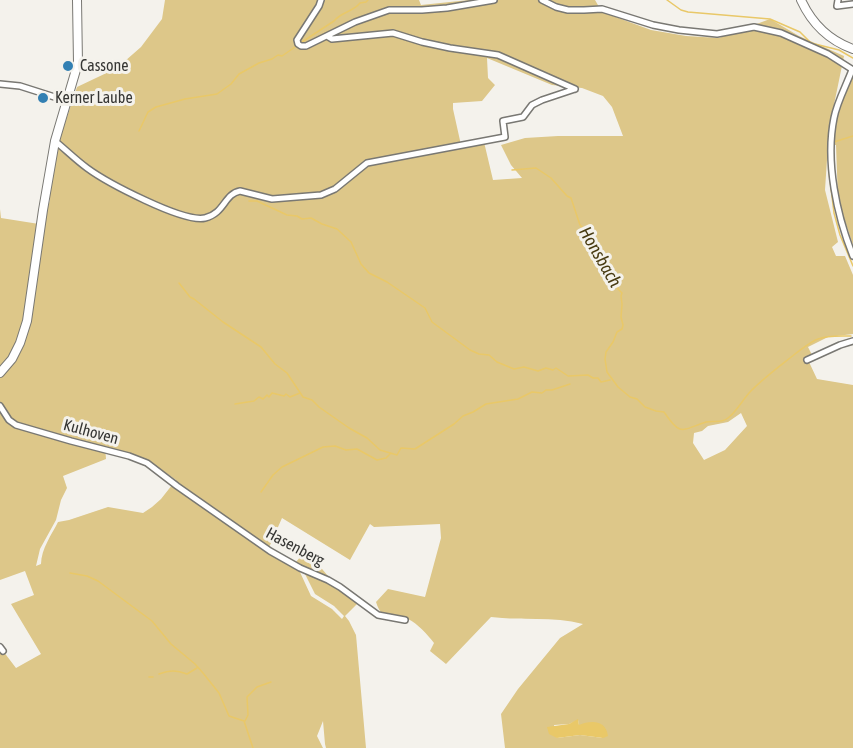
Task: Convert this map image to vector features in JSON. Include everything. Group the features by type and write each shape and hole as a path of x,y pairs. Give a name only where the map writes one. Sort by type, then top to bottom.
{"street":[{"path":"0,373 12,359 20,344 27,321 55,141 78,63 77,0"},
{"path":"321,0 300,35 297,42 301,46 306,46 355,22 389,10 447,8 494,0"},
{"path":"542,0 568,10 602,9 653,25 680,30 717,34 754,27 781,33 828,54 853,70 834,118 832,156 836,204 853,256"},
{"path":"801,0 821,30 837,43 853,50"},
{"path":"837,3 853,4"},
{"path":"55,141 102,178 158,207 202,219 219,211 227,198 236,191 272,199 321,195 335,189 367,163 505,137 503,121 523,117 532,105 575,88 498,55 450,48 393,33 332,39 327,36"},
{"path":"0,84 20,86 67,101"},
{"path":"807,360 853,341"},
{"name":"Kulhoven","path":"0,406 9,420 16,424 139,459 177,486"},
{"name":"Hasenberg","path":"177,486 258,543 300,568 340,587 378,615 405,620"}],"shaded area":[{"path":"165,0 419,0 421,5 469,0 595,0 602,12 651,30 686,36 719,38 770,19 799,36 844,56 829,129 825,190 838,242 832,247 836,256 845,256 853,275 853,334 828,337 808,347 812,355 809,362 817,379 853,385 853,748 505,748 501,714 518,689 560,638 583,624 560,620 491,617 446,664 430,651 434,643 419,626 402,617 385,615 376,602 388,589 425,597 441,538 440,524 374,527 370,524 350,560 282,518 267,552 299,570 311,596 332,609 342,619 344,616 334,606 315,594 300,564 296,562 306,550 339,589 358,603 345,616 356,635 366,748 326,748 323,721 317,736 323,748 0,748 0,647 16,668 41,654 11,604 34,595 25,571 0,580 0,209 1,218 39,224 34,298 46,208 50,200 48,198 60,138 77,87 117,68 141,47 162,19","holes":["487,58 552,85 582,88 603,96 612,107 623,136 525,138 501,145 511,165 522,178 493,180 484,142 461,145 453,109 453,103 482,101 495,85 488,78","741,413 747,426 725,450 704,460 693,443 694,433 708,426 728,422","105,446 148,460 176,480 161,499 143,513 108,507 58,522 45,547 41,564 36,566 40,549 56,520 67,488 63,476 106,459","578,720 579,725 603,738 580,735 557,738 554,725 569,724"]},
{"path":"853,73 853,245 838,200 836,145 832,145 836,118"},
{"path":"578,719 579,725 588,722 601,724 608,736 603,738 580,735 557,738 549,734 547,727 569,724"}],"waterway":[{"path":"302,42 368,0"},
{"path":"667,0 688,12 770,19 800,32 811,43 839,50 853,58"},
{"path":"139,131 148,112 156,107 217,94 231,84 239,74 278,55 282,56 295,47"},
{"name":"Honsbach","path":"834,142 853,136"},
{"name":"Honsbach","path":"512,170 536,168 551,178 571,198 580,225 597,244 604,266 617,282 618,289 622,293 623,325 606,352 607,372 618,387 630,397 637,399 645,407 664,412 678,428 686,429 706,422 725,420 760,383 809,344 826,337 851,336"},
{"name":"Honsbach","path":"829,172 834,213 853,266"},
{"path":"249,201 257,201 287,215 302,219 311,218 337,229 351,242 361,264 369,273 387,282 425,308 432,322 470,350 489,355 497,362 514,369 524,367 538,371 556,368 568,376 588,375 598,378 601,382 610,380"},
{"path":"179,283 190,297 261,347 275,364 287,373 303,397 312,400 349,428 367,438 380,450 397,455 401,448 415,449 463,416 486,404 518,399 532,392 542,393 570,384"},
{"path":"235,404 254,401 259,397 263,399 272,393 284,396 286,394 290,397 300,393"},
{"path":"261,492 282,467 323,447 357,449 377,460 386,458 391,453"},
{"path":"70,573 98,581 152,621 171,644 203,673 219,693 229,716 244,721 253,748"},
{"path":"159,674 173,671 187,674 197,668"},
{"path":"245,721 248,715 247,697 257,687 271,682"}],"place":[{"name":"Cassone","path":"68,66"},
{"name":"Kerner Laube","path":"43,98"}]}
